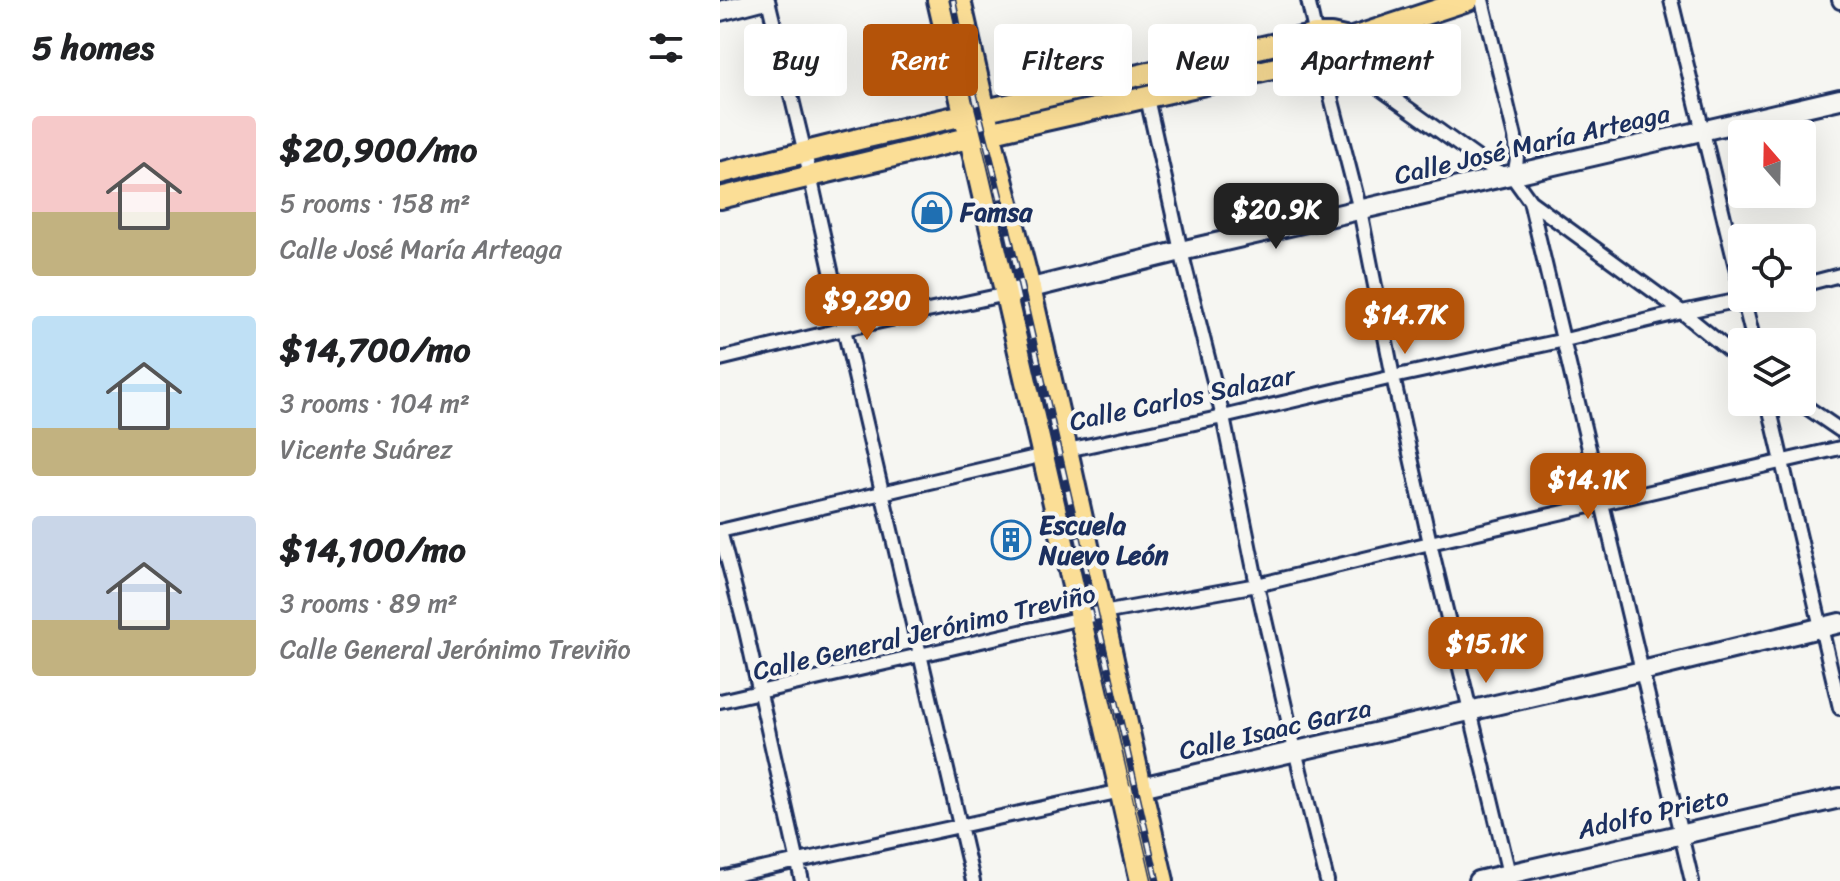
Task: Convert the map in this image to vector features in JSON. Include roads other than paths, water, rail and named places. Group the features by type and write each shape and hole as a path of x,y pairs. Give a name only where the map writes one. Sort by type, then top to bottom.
{"main road":[{"path":"938,0 975,113"},
{"path":"960,0 975,113 1021,361 1081,618 1131,789 1163,881"},
{"path":"1395,24 1468,0"},
{"path":"720,173 1273,45"},
{"path":"720,198 1273,68"},
{"path":"980,135 1030,288 1103,613 1131,789 1141,881"}],"street":[{"path":"720,11 765,0 811,177 973,881"},
{"path":"1308,0 1313,24"},
{"path":"1482,0 1515,137 1517,159 1512,176"},
{"path":"1671,0 1728,230"},
{"path":"1335,96 1430,543 1510,877"},
{"path":"1385,96 1496,171 1512,176 1530,201 1682,312 1728,350"},
{"path":"1147,98 1223,417 1257,585 1327,881"},
{"name":"Calle José María Arteaga","path":"720,359 1840,99"},
{"path":"1530,201 1692,881"},
{"path":"1816,281 1840,275"},
{"name":"Calle Carlos Salazar","path":"720,531 1728,301"},
{"path":"1816,414 1840,430"},
{"path":"1771,416 1840,708"},
{"name":"Calle General Jerónimo Treviño","path":"720,701 1103,613 1257,585 1840,448"},
{"path":"720,531 746,631 802,881"},
{"name":"Calle Isaac Garza","path":"720,878 1131,789 1840,623"},
{"name":"Adolfo Prieto","path":"1478,881 1510,877 1681,833 1840,798"}],"railway":[{"path":"953,0 1157,881"}],"place":[{"name":"Famsa","path":"932,212"},
{"name":"Escuela Nuevo León","path":"1011,540"}]}
